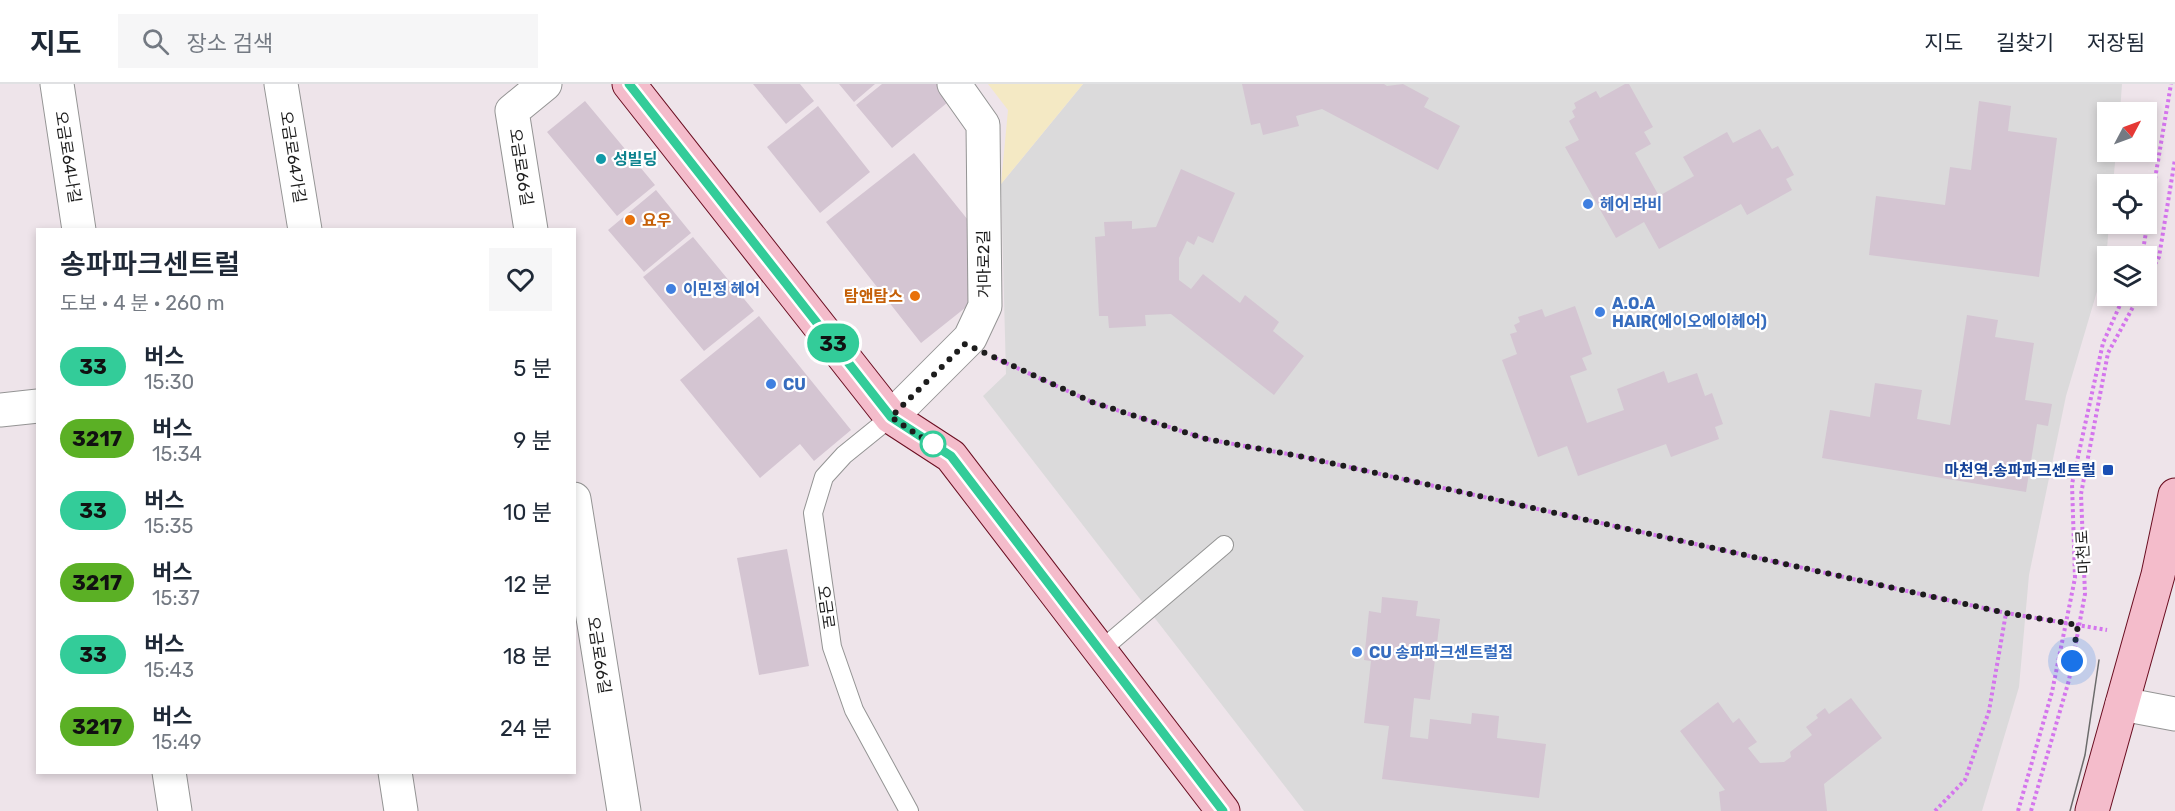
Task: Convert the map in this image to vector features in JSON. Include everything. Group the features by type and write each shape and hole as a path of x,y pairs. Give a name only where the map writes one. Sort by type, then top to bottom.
{"main road":[{"path":"629,84 891,417 951,456 1223,811"},
{"path":"2092,811 2158,575 2175,495"}],"street":[{"name":"오금로64나길","path":"57,84 79,228"},
{"name":"오금로64가길","path":"281,84 305,228"},
{"name":"오금로66길","path":"531,228 512,111 545,84"},
{"name":"거마로2길","path":"891,417 965,344 985,306 983,125 954,84"},
{"path":"0,410 36,406"},
{"name":"오금로66길","path":"576,511 624,811"},
{"path":"2122,704 2175,714"},
{"path":"169,774 175,811"},
{"path":"394,774 401,811"}],"lane":[{"name":"오금로","path":"891,417 844,454 824,477 813,513 832,646 854,710 909,811"},
{"path":"1101,650 1224,545"}],"path":[{"path":"2144,246 2171,84"},
{"path":"2157,259 2175,159"},
{"path":"2018,811 2052,692 2075,578 2072,484 2103,343 2120,306"},
{"name":"마천로","path":"2031,811 2069,680 2085,594 2081,494 2108,353 2134,306"},
{"path":"965,344 1092,402 1206,439 1299,456 2006,613 2116,631"},
{"path":"1935,811 1965,780 1989,711 2006,613"}],"shaded area":[{"path":"988,84 1083,84 1001,184 1008,110"},
{"path":"1083,84 2122,84 2121,102 2097,102 2097,162 2115,162 2114,174 2097,174 2097,234 2108,234 2107,246 2097,246 2097,291 2066,396 2029,575 2019,687 1982,811 1304,811 983,396 1006,374 1001,184"}],"building":[{"path":"753,84 800,84 814,101 786,124"},
{"path":"839,84 875,84 854,102"},
{"path":"882,84 942,84 953,98 892,148 856,105"},
{"path":"1242,84 1384,84 1387,86 1403,84 1429,98 1424,107 1460,126 1438,170 1322,109 1296,116 1299,126 1263,135 1260,123 1251,125"},
{"path":"1629,84 1653,127 1644,132 1651,144 1635,153 1659,196 1694,176 1683,157 1727,132 1733,143 1760,129 1772,149 1778,146 1794,175 1786,179 1792,190 1747,215 1741,204 1659,249 1644,222 1616,238 1565,147 1579,140 1569,121 1575,117 1572,111 1576,108 1574,103 1596,91 1600,98"},
{"name":"성빌딩","path":"585,101 655,185 617,216 547,132"},
{"path":"1979,101 2011,106 2008,131 2057,138 2039,277 1869,255 1876,196 1945,205 1950,167 1971,170"},
{"path":"818,106 870,172 820,213 767,147"},
{"path":"914,153 968,220 970,304 921,343 826,222"},
{"path":"1181,169 1235,193 1213,243 1198,236 1194,245 1187,241 1179,258 1179,280 1191,289 1203,274 1240,303 1245,295 1279,322 1273,331 1304,356 1274,395 1171,314 1145,315 1146,326 1109,328 1108,316 1099,316 1095,237 1105,236 1104,222 1132,221 1132,229 1156,227"},
{"path":"656,190 691,233 644,272 608,230"},
{"path":"693,237 754,311 704,351 643,277"},
{"path":"1575,306 1592,354 1582,358 1587,370 1570,376 1587,423 1624,410 1617,389 1664,371 1668,383 1697,373 1705,396 1712,393 1723,424 1715,427 1719,439 1671,457 1666,444 1578,476 1567,446 1538,457 1502,360 1517,354 1510,334 1517,332 1514,325 1520,322 1518,317 1542,309 1545,317"},
{"path":"1967,315 1998,320 1995,337 2034,343 2025,400 2052,404 2048,426 2037,424 2026,492 1822,458 1830,410 1870,417 1875,383 1922,390 1917,419 1950,425"},
{"path":"759,316 851,430 814,461 800,444 760,478 680,380"},
{"path":"787,549 809,666 759,675 737,558"},
{"path":"1382,597 1418,601 1416,616 1440,619 1430,700 1414,698 1410,737 1428,739 1430,719 1471,724 1472,713 1499,716 1497,738 1546,744 1539,798 1382,779 1389,726 1364,723 1371,661 1364,660 1369,611 1381,613"},
{"path":"1851,698 1882,738 1824,784 1827,811 1721,811 1719,792 1725,790 1680,731 1718,702 1733,723 1739,718 1757,742 1748,748 1760,763 1784,762 1791,757 1790,752 1812,735 1806,727 1818,718 1816,715 1825,708 1829,714"}],"tram line":[{"path":"2070,811 2085,755 2099,660"}],"bus line":[{"name":"33","path":"629,84 891,417 951,456 1223,811"}],"place":[{"name":"성빌딩","path":"601,159"},
{"name":"헤어 라비","path":"1588,204"},
{"name":"요우","path":"630,220"},
{"name":"이민정 헤어","path":"671,289"},
{"name":"탐앤탐스","path":"915,296"},
{"name":"A.O.A HAIR(에이오에이헤어)","path":"1600,312"},
{"name":"CU","path":"771,384"},
{"name":"마천역.송파파크센트럴","path":"2108,470"},
{"name":"CU 송파파크센트럴점","path":"1357,652"}],"route":[{"path":"933,444 936,447 891,417 965,344 1092,402 1206,439 1299,456 2006,613 2078,625 2072,661"}]}
